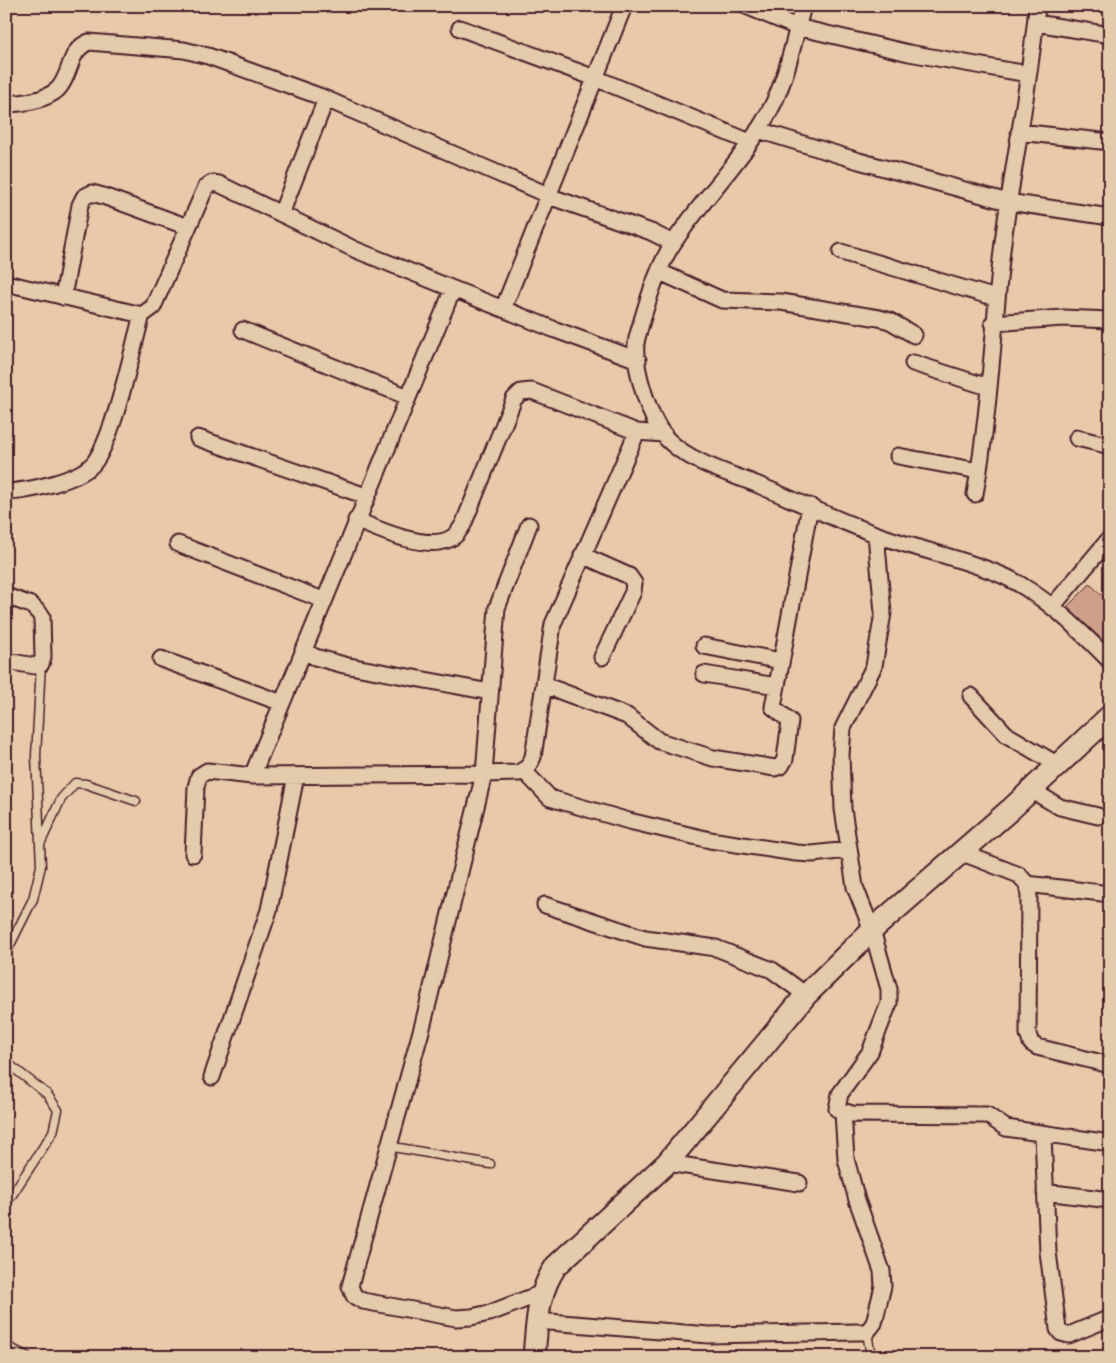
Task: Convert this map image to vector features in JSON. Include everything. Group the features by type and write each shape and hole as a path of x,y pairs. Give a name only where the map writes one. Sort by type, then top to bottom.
{"street":[{"path":"503,309 624,6"},
{"path":"746,6 797,28 910,53 1028,74"},
{"path":"803,6 784,81 754,136 673,243 660,272 645,310 636,342 641,390 668,440 687,453 714,467 876,534 960,559 1004,576 1023,586 1052,607 1110,661"},
{"path":"974,494 979,470 996,298 1008,202 1037,6"},
{"path":"1036,23 1110,35"},
{"path":"460,28 754,136 859,161 1008,202 1110,217"},
{"path":"6,104 28,102 56,90 62,84 75,52 80,45 89,42 184,50 217,59 326,99 548,195 651,232 673,243"},
{"path":"281,214 326,99"},
{"path":"1019,132 1110,142"},
{"path":"6,283 142,315 149,312 153,307 206,187 212,183 219,184 356,250 503,309 638,360"},
{"path":"63,297 80,205 84,197 92,193 103,196 188,227"},
{"path":"841,252 996,298"},
{"path":"660,272 722,300 781,302 879,318 890,321 914,334"},
{"path":"252,776 356,520 453,289"},
{"path":"6,492 33,488 73,477 92,465 108,435 142,315"},
{"path":"994,323 1063,318 1110,320"},
{"path":"242,330 408,397"},
{"path":"913,363 988,387"},
{"path":"356,520 410,540 444,542 454,536 463,525 514,399 521,392 532,391 637,432 664,434"},
{"path":"193,854 196,787 199,776 207,771 252,776 520,773 533,757 553,624 637,432"},
{"path":"198,438 366,496"},
{"path":"1077,438 1110,446"},
{"path":"898,456 979,470"},
{"path":"544,685 627,716 659,741 713,758 775,768 780,766 785,759 790,721 773,707 810,506"},
{"path":"529,525 497,608 484,774 423,1024 350,1286 354,1296 364,1301 438,1314 471,1317 490,1313 542,1293"},
{"path":"876,534 884,613 874,666 850,712 841,741 843,809 855,887 872,930 890,989 889,1003 870,1052 840,1094 838,1109 843,1113 987,1115 1006,1128 1043,1135 1110,1143"},
{"path":"1052,607 1110,538"},
{"path":"178,544 323,600"},
{"path":"582,555 630,576 634,583 633,592 602,657"},
{"path":"6,596 30,605 42,616 43,657 41,664 35,666 6,661"},
{"path":"704,646 781,661"},
{"path":"303,650 315,657 344,665 490,692"},
{"path":"161,659 282,703"},
{"path":"704,674 777,686"},
{"path":"971,696 1007,735 1058,765"},
{"path":"534,1357 542,1293 548,1278 567,1254 667,1163 806,995 872,930 1032,790 1110,716"},
{"path":"523,770 550,798 629,821 710,840 796,853 812,854 848,850"},
{"path":"212,1077 269,910 296,776"},
{"path":"1032,790 1060,806 1098,816"},
{"path":"960,852 1010,870 1019,875 1027,884 1029,896 1028,1034 1031,1043 1110,1065"},
{"path":"1027,884 1110,894"},
{"path":"545,905 645,938 722,950 772,970 806,995"},
{"path":"537,1321 709,1335 867,1332 872,1328 880,1305 882,1271 857,1200 846,1159 843,1113"},
{"path":"1043,1135 1048,1252 1058,1329 1061,1333 1069,1335 1110,1318"},
{"path":"667,1163 799,1183"},
{"path":"1045,1192 1110,1200"}],"lane":[{"path":"6,953 25,918 38,882 40,844 36,756 41,664"},
{"path":"40,844 61,799 75,783 86,784 136,801"},
{"path":"6,1062 47,1094 58,1110 53,1132 6,1204"},
{"path":"388,1146 490,1164"},
{"path":"867,1332 871,1357"},
{"path":"6,1346 28,1357"}],"building":[{"path":"1090,584 1110,603 1110,647 1067,607"}]}
